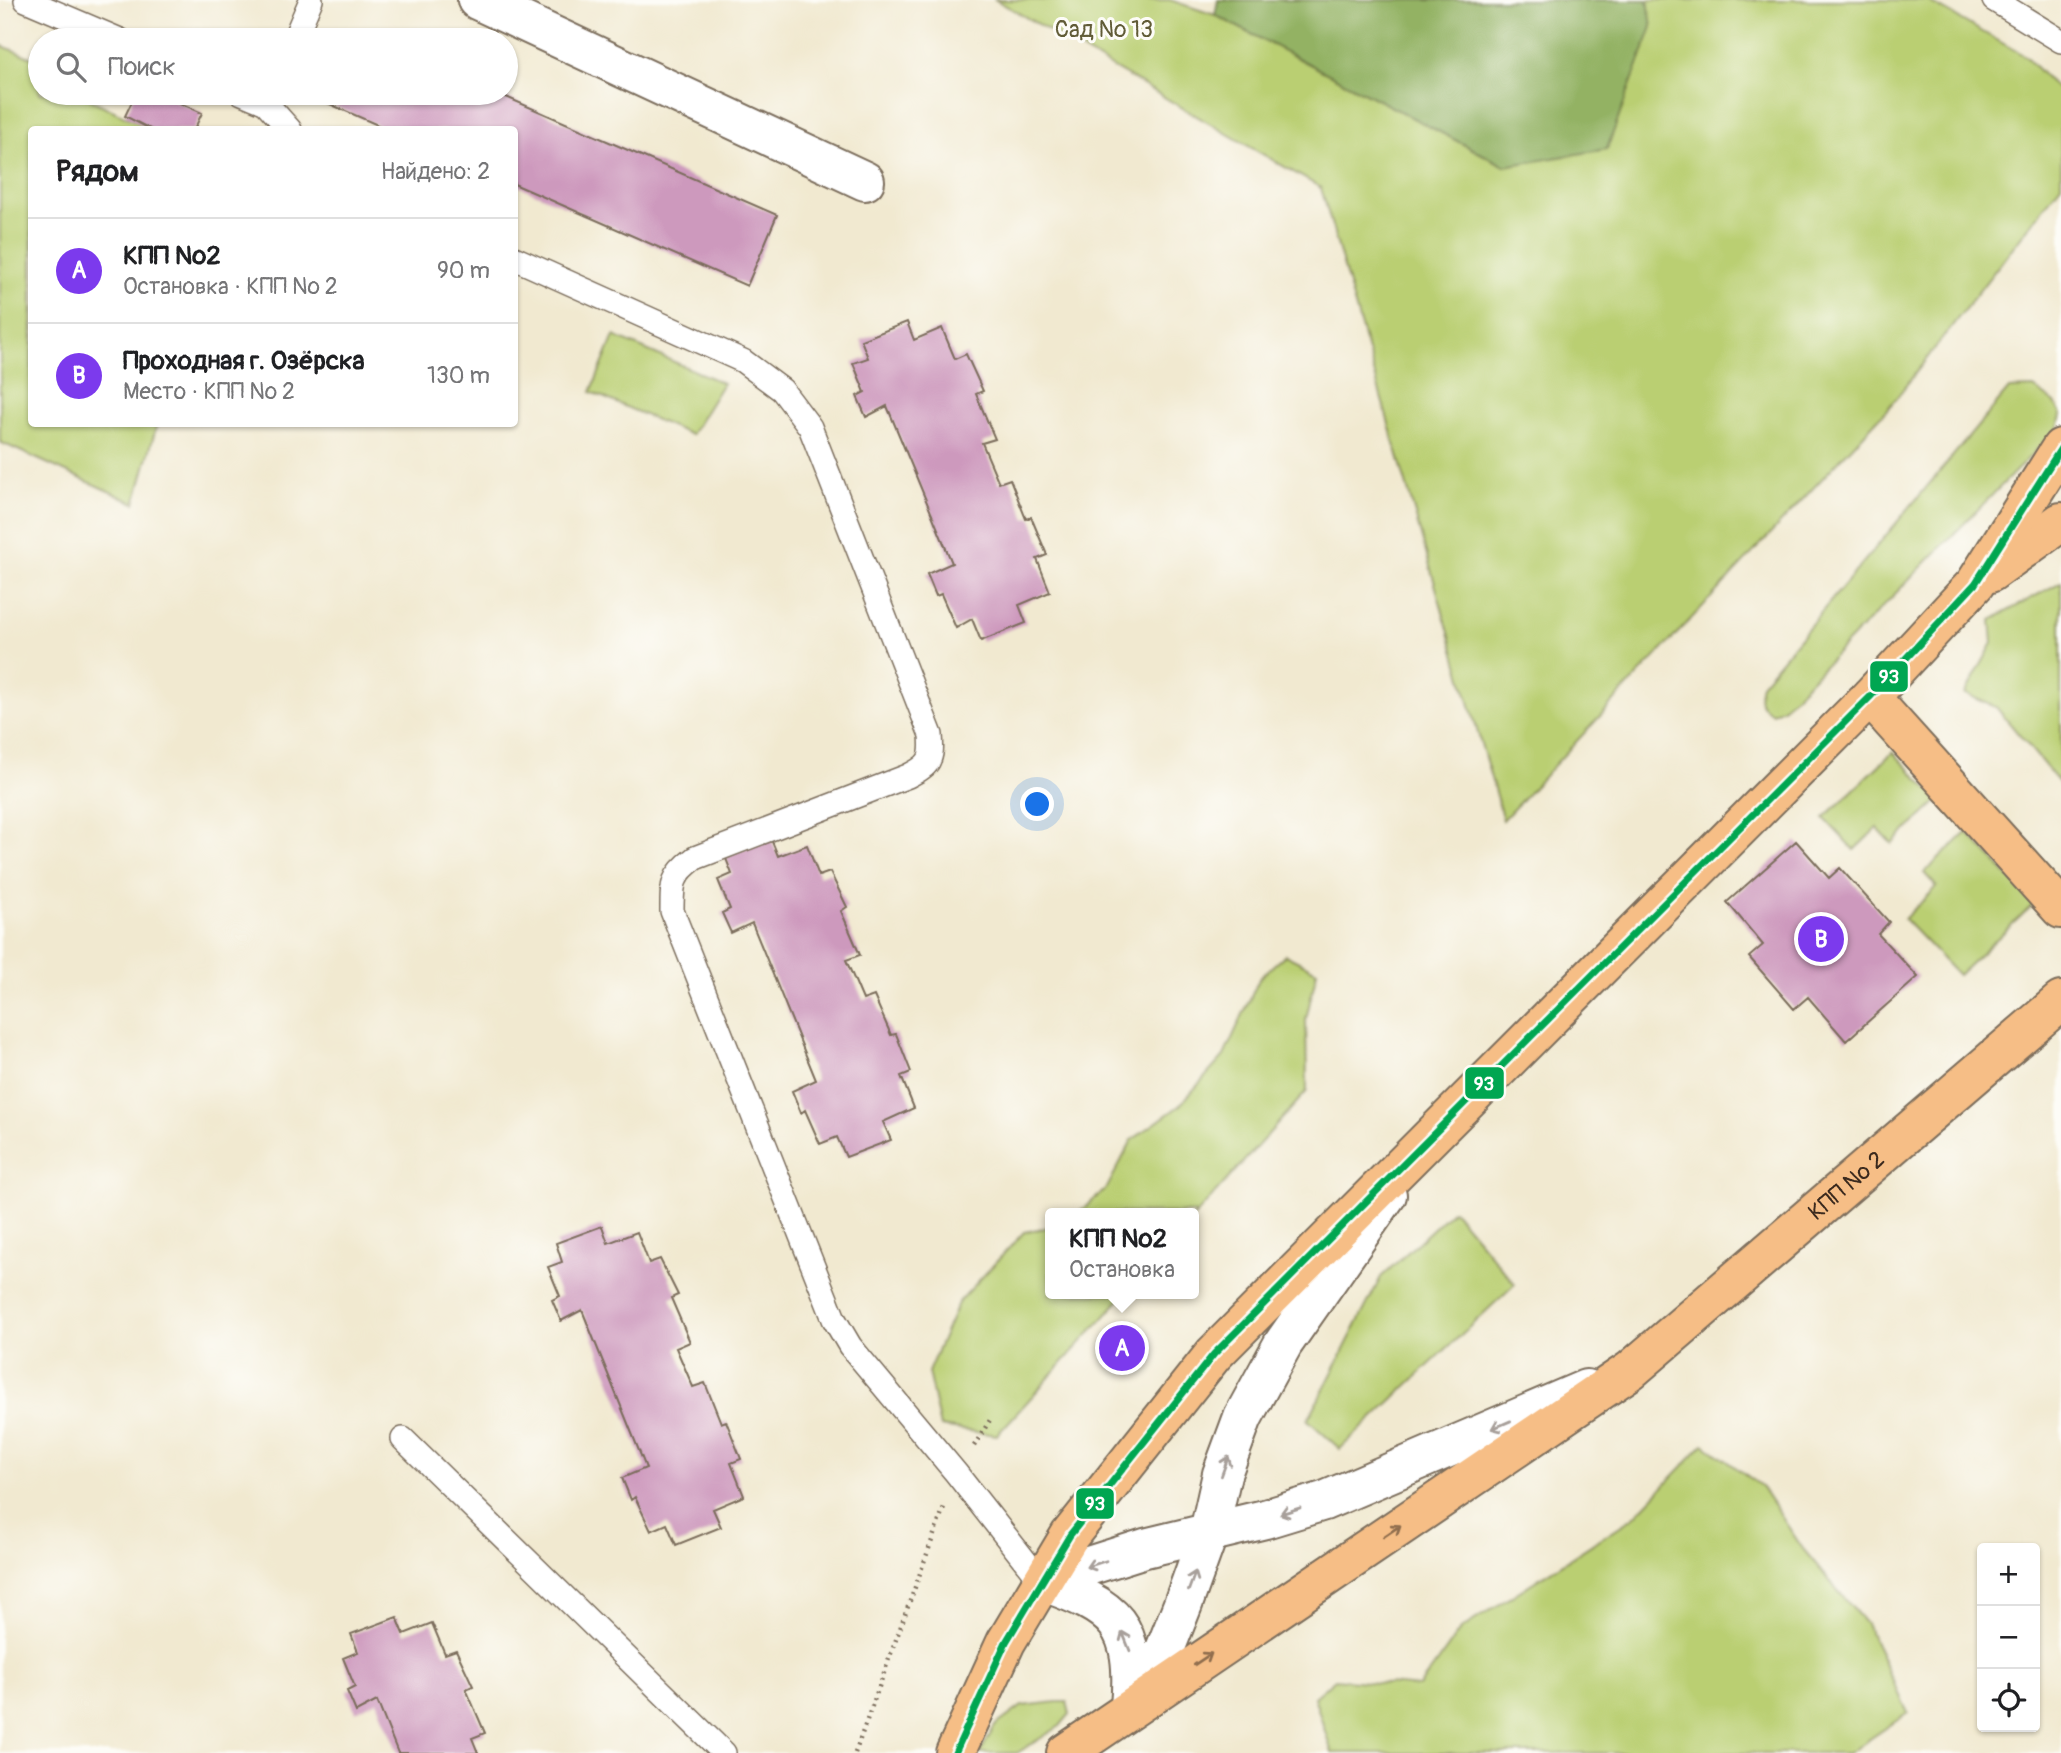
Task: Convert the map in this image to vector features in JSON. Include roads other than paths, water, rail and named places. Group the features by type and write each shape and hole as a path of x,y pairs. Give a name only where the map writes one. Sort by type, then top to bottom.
{"main road":[{"path":"955,1753 1006,1642 1070,1535 1214,1354 1870,697 1975,584 2061,448"},
{"path":"1975,584 2061,522"},
{"path":"1870,697 2061,909"},
{"name":"КПП № 2","path":"1066,1753 1631,1370 2061,1001"}],"street":[{"path":"477,0 865,181"},
{"path":"1130,1708 1162,1657 1209,1532 1222,1474 1243,1417 1277,1356 1422,1145"},
{"path":"1041,1581 1144,1548 1265,1519 1324,1501 1631,1370"},
{"path":"1041,1581 1079,1594 1100,1606 1119,1625 1130,1647 1133,1672 1130,1708"}],"lane":[{"path":"26,0 92,28"},
{"path":"299,28 311,0"},
{"path":"1994,0 2061,41"},
{"path":"274,105 287,126"},
{"path":"518,260 743,361 782,390 810,427 931,735 933,752 926,767 695,858 679,870 672,890 672,911 834,1319 850,1346 956,1473 1041,1581"},
{"path":"403,1439 724,1753"}],"place":[{"name":"Проходная г. Озёрска","path":"1821,939"},
{"name":"КПП №2","path":"1122,1348"}],"park label":[{"name":"Сад № 13","path":"1104,29"}]}
